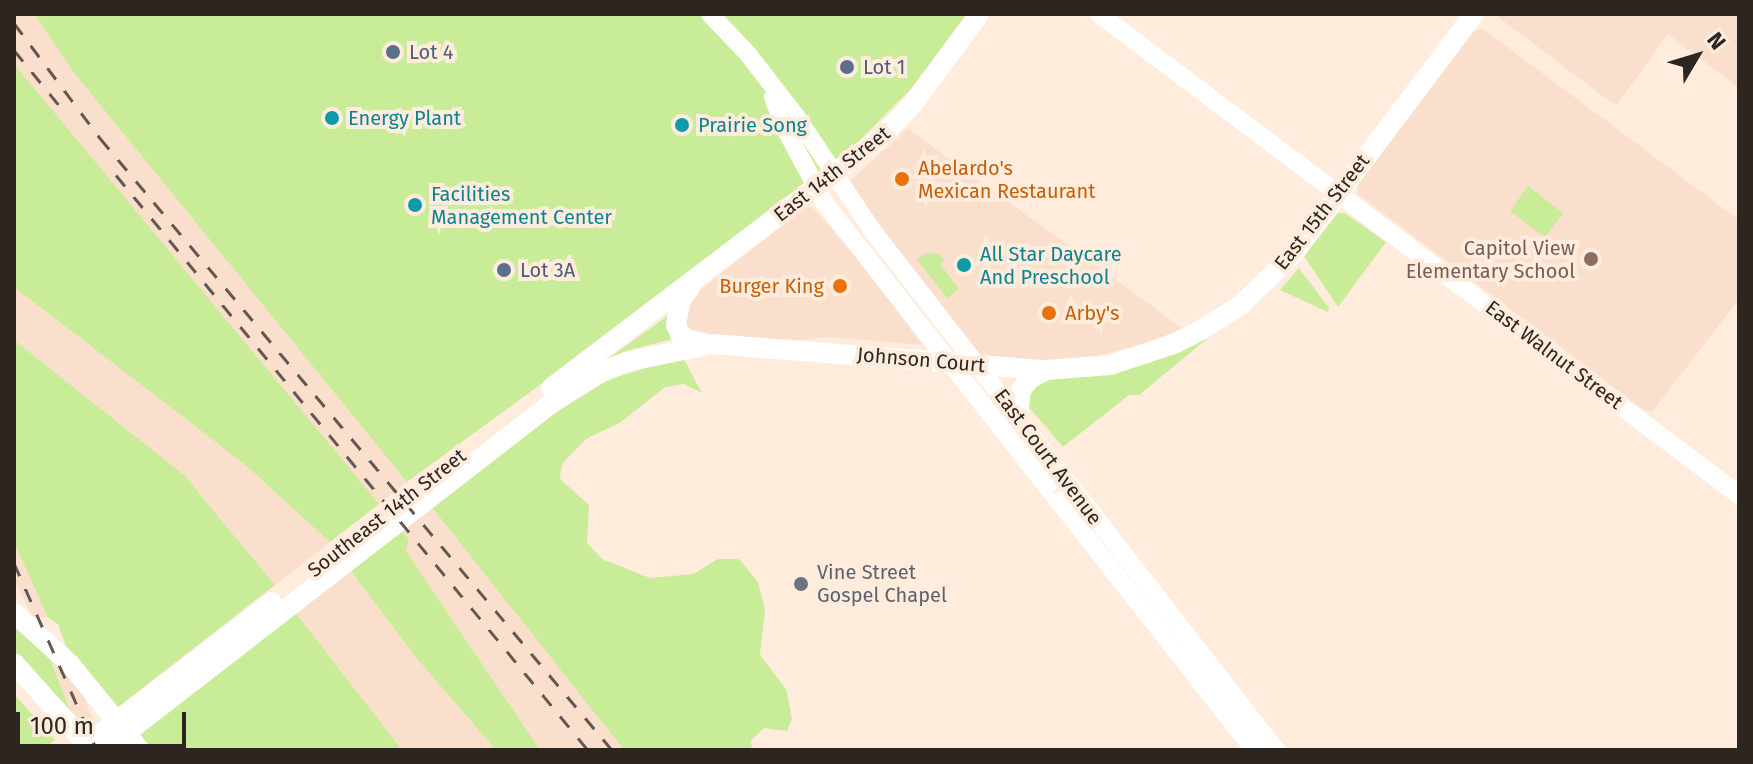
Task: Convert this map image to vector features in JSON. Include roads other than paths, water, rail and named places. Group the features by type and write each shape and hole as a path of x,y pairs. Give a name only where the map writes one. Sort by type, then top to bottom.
{"main road":[{"name":"East 14th Street","path":"697,278 877,141 913,104 979,14"},
{"name":"East 15th Street","path":"1129,360 1174,344 1242,304 1294,253 1474,14"},
{"path":"697,278 681,299 676,325 680,334 689,340 712,344"},
{"name":"Southeast 14th Street","path":"104,750 697,278"},
{"name":"Johnson Court","path":"712,344 1046,370 1129,360"},
{"name":"Southeast 14th Street","path":"80,750 457,467 552,403 600,373 653,353 712,344"},
{"path":"1018,417 1021,390 1030,379 1046,370"},
{"path":"14,613 70,664 140,750"},
{"path":"14,663 92,750"}],"street":[{"name":"East Court Avenue","path":"710,14 734,37 872,230 1276,750"},
{"name":"East Walnut Street","path":"1099,14 1739,495"},
{"name":"East Court Avenue","path":"769,83 783,125 816,188 1254,750"}],"railway":[{"path":"14,23 100,138 612,750"},
{"path":"14,50 63,110"},
{"path":"116,175 588,750"},
{"path":"14,563 97,750"}],"place":[{"name":"Lot 4","path":"393,52"},
{"name":"Lot 1","path":"847,67"},
{"name":"Energy Plant","path":"332,118"},
{"name":"Prairie Song","path":"682,125"},
{"name":"Abelardo's Mexican Restaurant","path":"902,179"},
{"name":"Facilities Management Center","path":"415,205"},
{"name":"Capitol View Elementary School","path":"1591,259"},
{"name":"All Star Daycare And Preschool","path":"964,265"},
{"name":"Lot 3A","path":"504,270"},
{"name":"Burger King","path":"840,286"},
{"name":"Arby's","path":"1049,313"},
{"name":"Vine Street Gospel Chapel","path":"801,584"}]}
